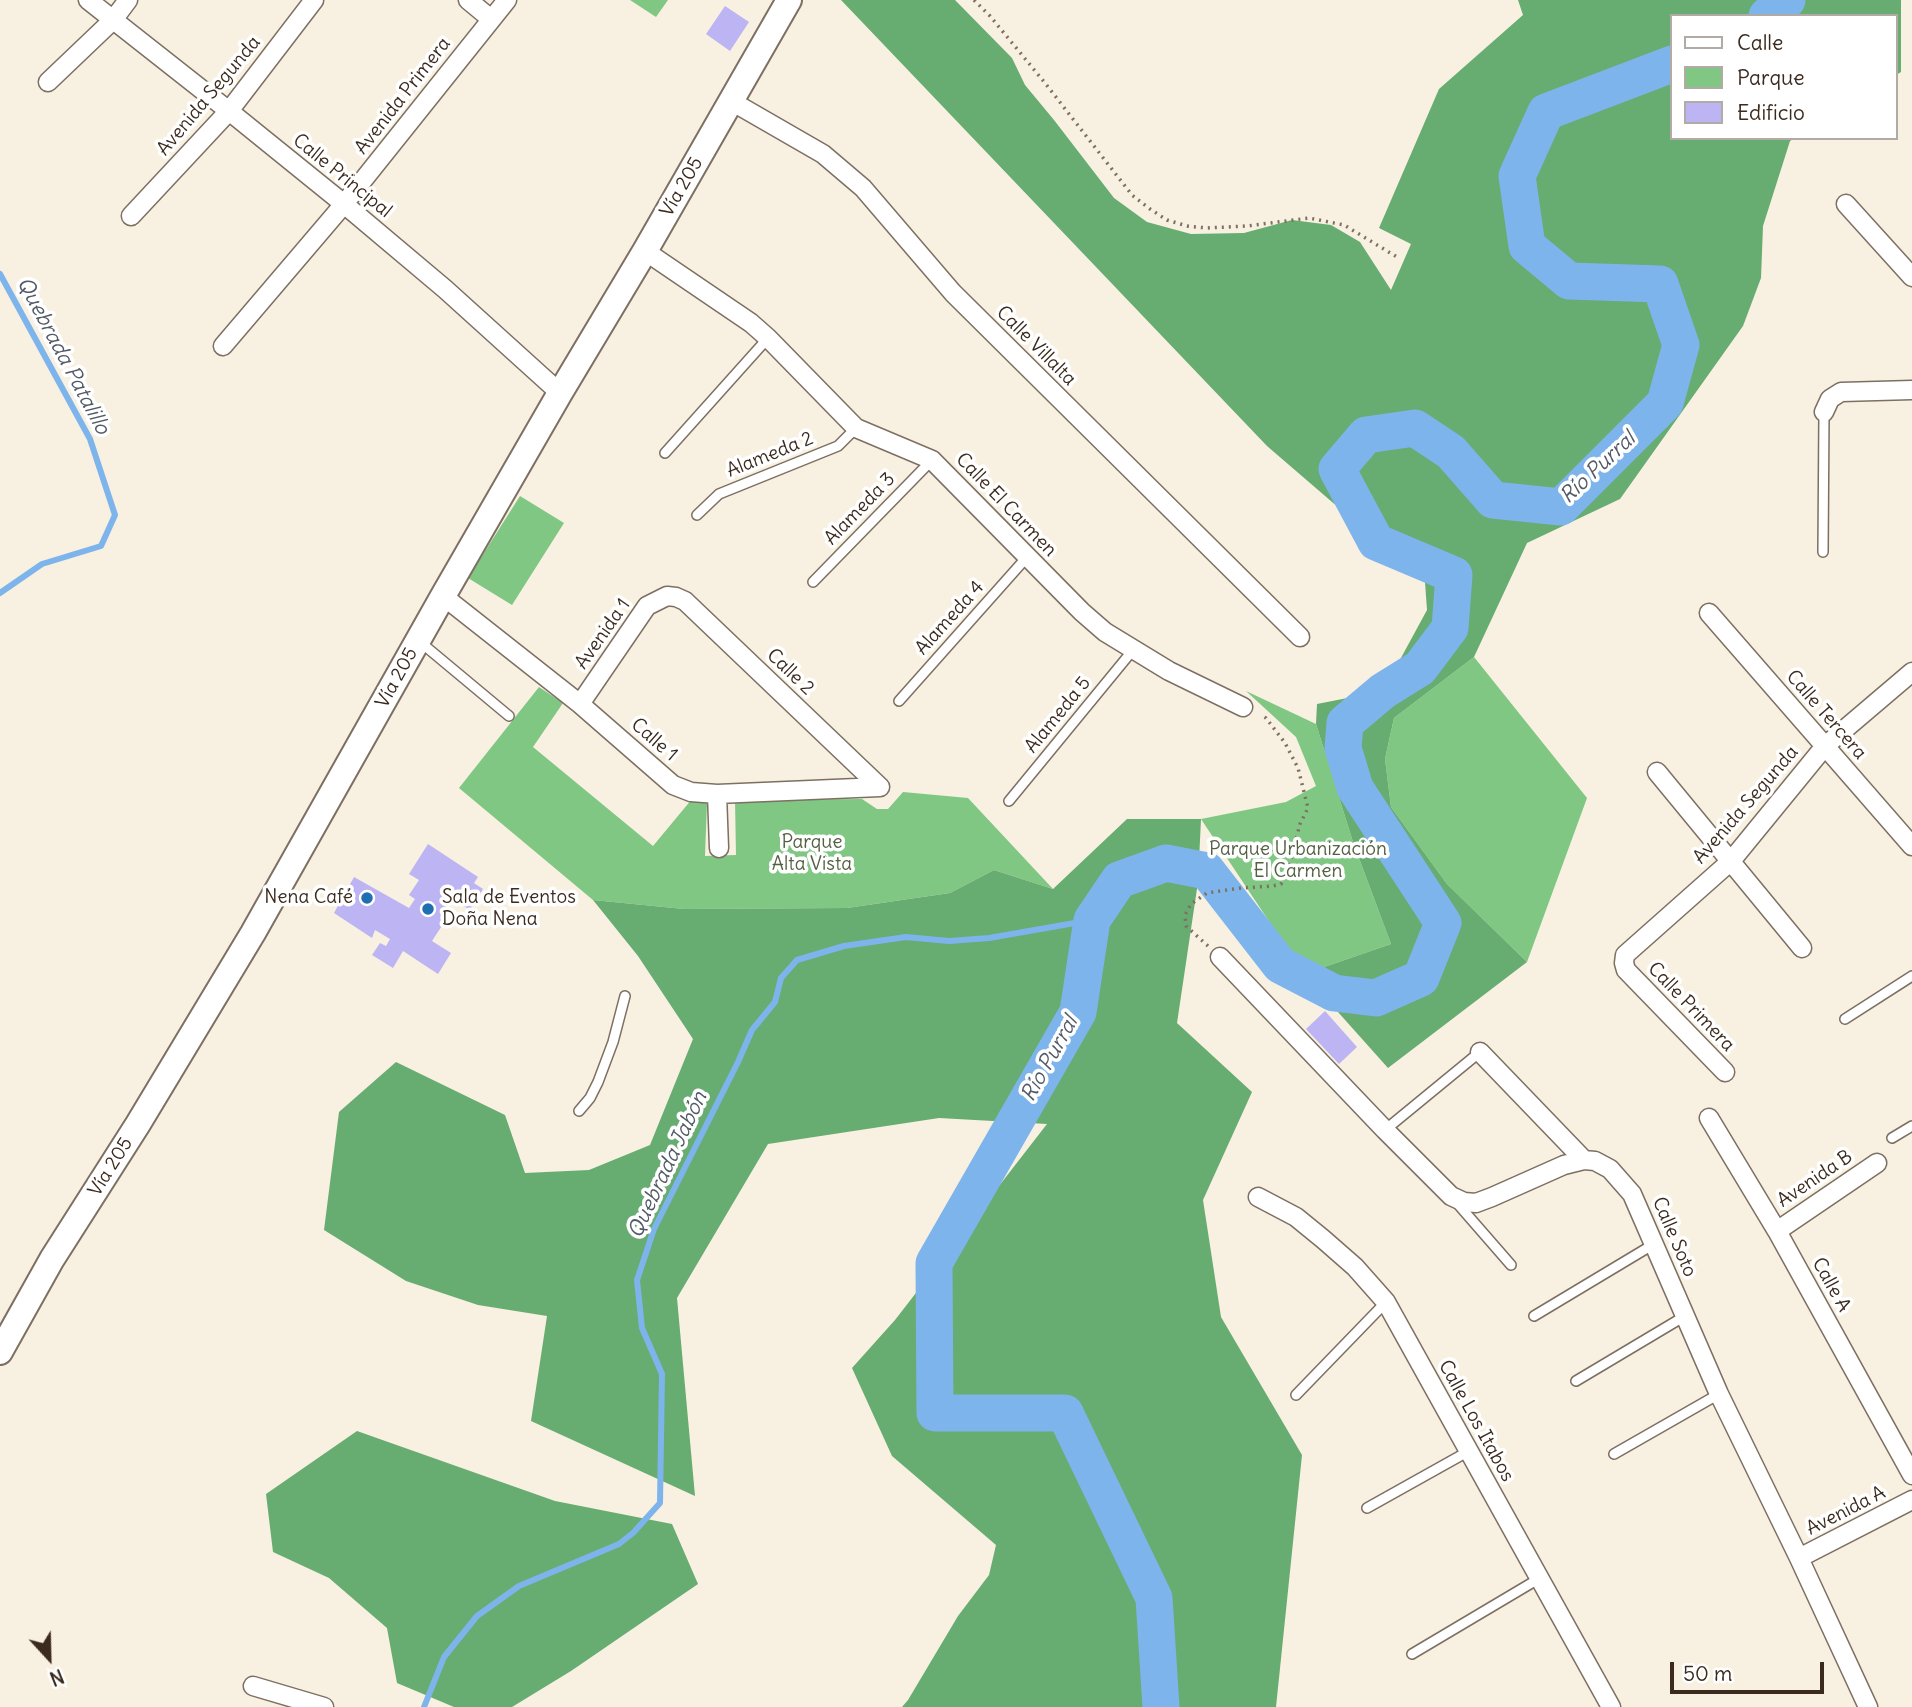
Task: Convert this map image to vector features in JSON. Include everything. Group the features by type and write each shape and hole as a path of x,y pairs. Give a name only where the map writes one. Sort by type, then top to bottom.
{"main road":[{"name":"Vía 205","path":"0,1352 52,1259 138,1124 253,933 443,596 789,0"}],"street":[{"name":"Calle Principal","path":"88,0 344,204 445,289 561,393"},
{"path":"48,82 113,20 128,0"},
{"name":"Avenida Segunda","path":"131,216 229,111 314,0"},
{"path":"468,0 491,19"},
{"name":"Avenida Primera","path":"223,346 344,204 507,0"},
{"name":"Calle Villalta","path":"731,101 823,154 863,188 953,293 1300,637"},
{"path":"1846,204 1912,277"},
{"name":"Calle El Carmen","path":"645,251 751,323 856,428 932,460 1105,632 1169,671 1243,707"},
{"path":"1824,412 1830,399 1841,392 1912,390"},
{"name":"Calle 1","path":"443,596 580,704 673,785 691,793 880,788"},
{"name":"Avenida 1","path":"580,704 647,606 667,596"},
{"name":"Calle 2","path":"667,596 685,601 880,788"},
{"name":"Calle Tercera","path":"1709,613 1912,846"},
{"name":"Avenida Segunda","path":"1626,970 1625,955 1731,861 1825,746 1912,672"},
{"path":"1657,772 1802,948"},
{"path":"717,794 719,848"},
{"path":"1220,957 1451,1196 1464,1202 1476,1203 1564,1165 1584,1160 1480,1052"},
{"name":"Calle Primera","path":"1626,970 1725,1072"},
{"name":"Calle A","path":"1709,1118 1777,1231 1912,1475"},
{"name":"Calle Soto","path":"1584,1160 1595,1161 1610,1169 1632,1194 1719,1394 1868,1707"},
{"name":"Avenida B","path":"1777,1231 1877,1163"},
{"name":"Calle Los Itabos","path":"1258,1197 1296,1217 1323,1239 1355,1267 1386,1303 1611,1707"},
{"name":"Avenida A","path":"1799,1558 1912,1500"},
{"path":"253,1686 324,1707"}],"lane":[{"path":"664,453 768,338"},
{"path":"1823,552 1824,412"},
{"name":"Alameda 2","path":"697,515 719,494 838,446 856,428"},
{"name":"Alameda 3","path":"813,582 932,460"},
{"name":"Alameda 4","path":"899,701 1027,557"},
{"path":"418,641 509,716"},
{"name":"Alameda 5","path":"1009,801 1133,650"},
{"path":"1845,1019 1912,976"},
{"path":"579,1111 598,1083 613,1042 625,996"},
{"path":"1385,1130 1480,1052"},
{"path":"1892,1138 1912,1126"},
{"path":"1451,1196 1511,1265"},
{"path":"1534,1316 1654,1244"},
{"path":"1296,1395 1386,1303"},
{"path":"1576,1381 1685,1316"},
{"path":"1614,1454 1719,1394"},
{"path":"1367,1508 1469,1451"},
{"path":"1412,1654 1540,1578"}],"path":[{"path":"974,0 1037,73 1132,195 1167,220 1207,228 1310,218 1344,225 1397,257"},
{"path":"1220,957 1186,926 1185,915 1191,904 1207,893 1281,884 1288,870 1300,824 1308,808 1298,768 1285,743 1266,718 1243,707"}],"green space":[{"path":"630,0 668,0 656,17"},
{"path":"841,0 955,0 1012,58 1025,85 1114,198 1147,222 1191,234 1244,233 1292,220 1331,225 1360,242 1391,290 1411,244 1379,228 1439,89 1523,15 1518,0 1901,0 1901,72 1898,74 1898,14 1671,14 1671,140 1792,140 1763,226 1761,278 1743,326 1620,499 1527,543 1474,657 1394,718 1385,759 1391,807 1447,884 1527,962 1388,1068 1304,974 1391,944 1353,842 1316,724 1317,704 1383,691 1427,610 1425,582 1267,446"},
{"path":"520,496 564,523 512,605 468,578"},
{"path":"1474,657 1587,798 1527,962 1447,884 1391,807 1385,759 1394,718"},
{"name":"Parque Alta Vista","path":"539,687 563,703 533,747 653,846 692,799 707,802 705,856 736,855 735,800 862,799 877,809 888,809 903,792 968,798 1053,889 994,870 950,893 847,908 684,909 593,900 459,788"},
{"name":"Parque Urbanización El Carmen","path":"1246,691 1316,724 1353,842 1391,944 1304,974 1201,819 1286,802 1316,786 1296,737"},
{"path":"1127,819 1201,819 1198,882 1177,1023 1252,1092 1203,1200 1221,1317 1302,1455 1276,1707 902,1707 958,1616 989,1575 996,1545 892,1456 852,1368 895,1320 1047,1124 939,1118 768,1144 677,1298 695,1496 531,1421 547,1316 478,1305 406,1281 324,1230 339,1112 396,1062 505,1115 525,1173 589,1170 650,1145 693,1039 638,956 593,900 684,909 847,908 950,893 994,870 1053,889"},
{"path":"357,1431 555,1501 672,1524 698,1584 571,1671 512,1707 454,1707 397,1683 387,1628 329,1578 273,1552 266,1494"}],"building":[{"path":"725,6 749,22 730,51 706,34"},
{"name":"Sala de Eventos Doña Nena","path":"428,844 478,877 474,883 483,889 470,910 452,899 440,918 445,921 432,941 451,953 438,974 403,951 393,968 372,955 380,943 386,946 390,939 375,930 372,938 334,913 354,877 409,908 415,899 409,895 419,880 409,874"},
{"path":"1325,1011 1357,1047 1339,1064 1306,1029"}],"waterway":[{"name":"Río Purral","path":"1770,14 1787,0"},
{"name":"Río Purral","path":"1161,1707 1154,1598 1065,1413 935,1413 934,1263 1078,1012 1092,920 1119,880 1166,863 1207,871 1280,965 1334,993 1376,998 1421,978 1443,923 1355,788 1343,748 1345,723 1383,691 1420,668 1450,628 1454,575 1376,542 1337,469 1366,435 1415,428 1451,452 1493,500 1561,507 1665,403 1681,345 1660,284 1569,281 1527,246 1517,176 1546,112 1671,64"},
{"name":"Quebrada Patalillo","path":"0,274 90,439 115,515 101,546 42,564 0,593"},
{"name":"Quebrada Jabón","path":"424,1707 444,1657 477,1616 519,1586 619,1544 633,1533 660,1503 662,1374 642,1328 637,1280 654,1229 752,1030 775,1002 781,978 797,960 844,946 906,937 949,941 989,938 1092,920"}],"place":[{"name":"Nena Café","path":"367,898"},
{"name":"Sala de Eventos Doña Nena","path":"428,909"}]}
